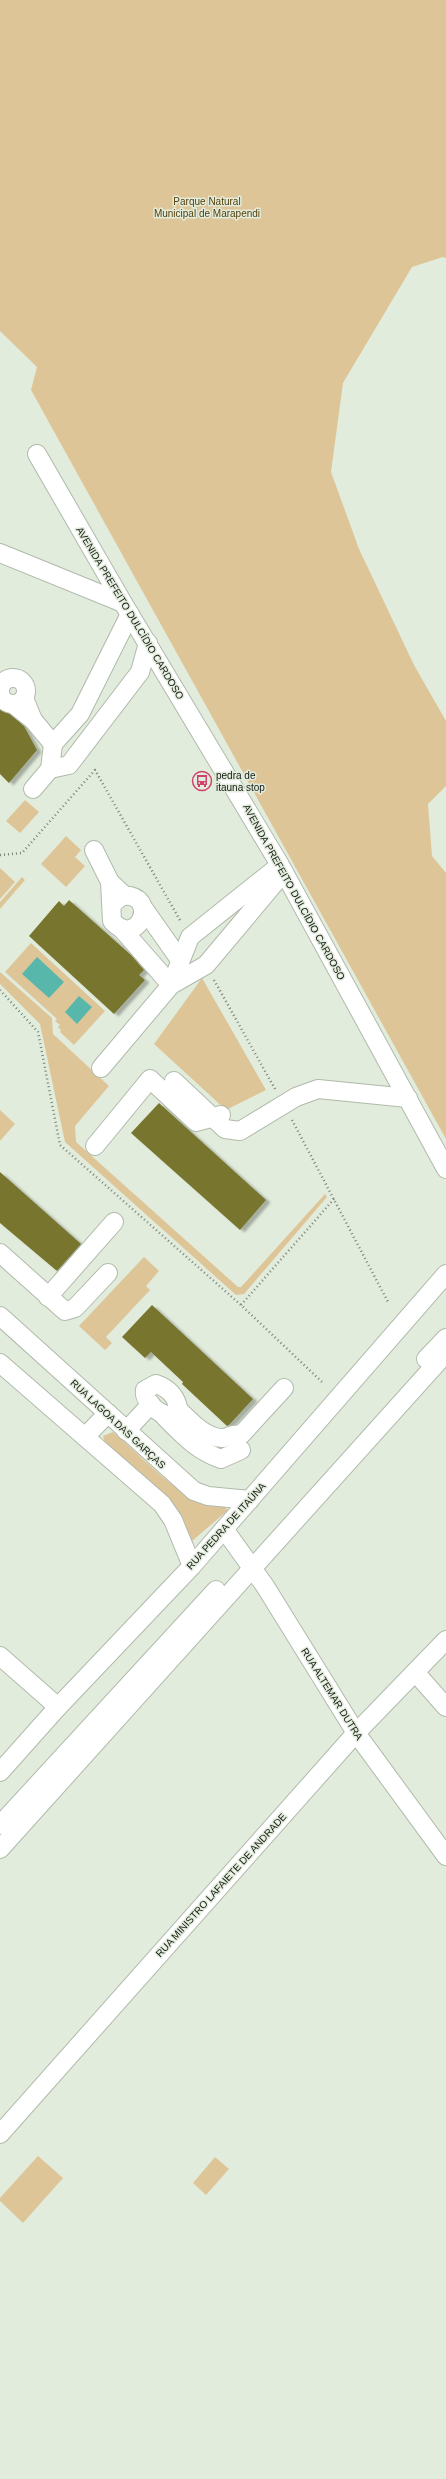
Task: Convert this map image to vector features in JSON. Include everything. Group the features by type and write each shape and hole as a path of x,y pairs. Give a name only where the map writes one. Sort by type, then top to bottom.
{"street":[{"name":"AVENIDA PREFEITO DULCÍDIO CARDOSO","path":"37,454 127,609 282,868 446,1169"},
{"path":"0,553 127,609 80,714 53,744 50,769 33,789"},
{"path":"50,769 69,765 98,728 140,672 148,643"},
{"path":"2,685 5,701 19,701 53,744"},
{"path":"80,714 98,728"},
{"path":"94,850 118,901 112,921 121,928 171,985"},
{"path":"171,985 190,937 282,868"},
{"path":"101,1068 171,985 206,965 282,868"},
{"path":"118,901 135,898 180,960"},
{"path":"121,928 132,929 140,922 143,917 142,906"},
{"path":"176,1078 217,1116 231,1124 240,1122 282,1101 318,1089 407,1096"},
{"path":"95,1146 150,1079 196,1122 217,1116"},
{"path":"50,1294 114,1222"},
{"path":"0,1242 65,1311 75,1308 105,1271"},
{"path":"0,1253 50,1294"},
{"name":"RUA PEDRA DE ITAÚNA","path":"0,1772 58,1707 192,1566 446,1274"},
{"name":"RUA LAGOA DAS GARÇAS","path":"0,1316 194,1491 208,1496 250,1500"},
{"path":"0,1849 446,1338"},
{"path":"0,1825 446,1353"},
{"path":"0,1363 168,1511 192,1566"},
{"path":"165,1410 216,1437 224,1438 235,1434 241,1435 284,1388"},
{"path":"130,1434 165,1410"},
{"path":"165,1410 194,1446 206,1454 221,1459 238,1448"},
{"path":"85,1437 108,1413"},
{"name":"RUA ALTEMAR DUTRA","path":"224,1528 249,1563 356,1733 446,1856"},
{"name":"RUA MINISTRO LAFAIETE DE ANDRADE","path":"0,2134 356,1733 446,1640"},
{"path":"0,1656 58,1707"},
{"path":"416,1672 446,1707"}],"path":[{"path":"0,855 22,853 95,770 190,937"},
{"path":"206,965 282,1101 388,1302"},
{"path":"0,990 38,1032 60,1145 241,1305 322,1382"},
{"path":"241,1305 334,1199"}],"green space":[{"name":"Parque Natural Municipal de Marapendi","path":"0,0 446,0 446,258 443,257 412,267 343,383 331,472 359,549 414,665 446,721 446,786 428,804 432,856 446,873 446,1139 31,390 37,367 0,331"},
{"path":"25,800 39,812 20,833 6,821"},
{"path":"66,836 81,850 75,857 85,866 66,887 41,864"},
{"path":"0,868 15,882 0,899"},
{"path":"22,877 25,880 0,909 0,902"},
{"path":"31,943 105,1011 74,1045 60,1032 61,1030 58,1027 60,1025 55,1021 57,1019 5,972"},
{"path":"0,972 52,1018 53,1034 109,1086 75,1126 76,1142 238,1287 241,1287 325,1194 327,1197 244,1294 236,1295 65,1142 40,1024 0,984"},
{"path":"202,978 266,1090 226,1110 154,1044"},
{"path":"0,1110 15,1124 0,1141"},
{"path":"144,1257 159,1271 146,1286 150,1290 106,1337 112,1343 105,1350 79,1326"},
{"path":"113,1432 178,1489 190,1495 218,1503 228,1510 192,1541 188,1538 183,1518 172,1502 105,1443 103,1436"},
{"path":"38,2156 63,2178 23,2223 0,2201 0,2198"},
{"path":"215,2157 229,2169 206,2195 193,2183"}],"water":[{"path":"37,957 64,982 49,998 22,974"},
{"path":"79,996 92,1007 77,1024 65,1012"}],"building":[{"path":"0,695 4,700 3,708 24,726 37,750 9,783 0,774"},
{"path":"69,900 131,955 144,970 139,975 145,980 114,1014 29,936 59,901 64,906"},
{"path":"159,1103 266,1200 240,1230 131,1133"},
{"path":"0,1172 81,1244 57,1271 0,1223"},
{"path":"152,1305 253,1399 229,1425 227,1426 182,1384 183,1382 151,1352 145,1358 122,1337"}],"place":[{"name":"pedra de itauna stop","path":"202,781"}]}
